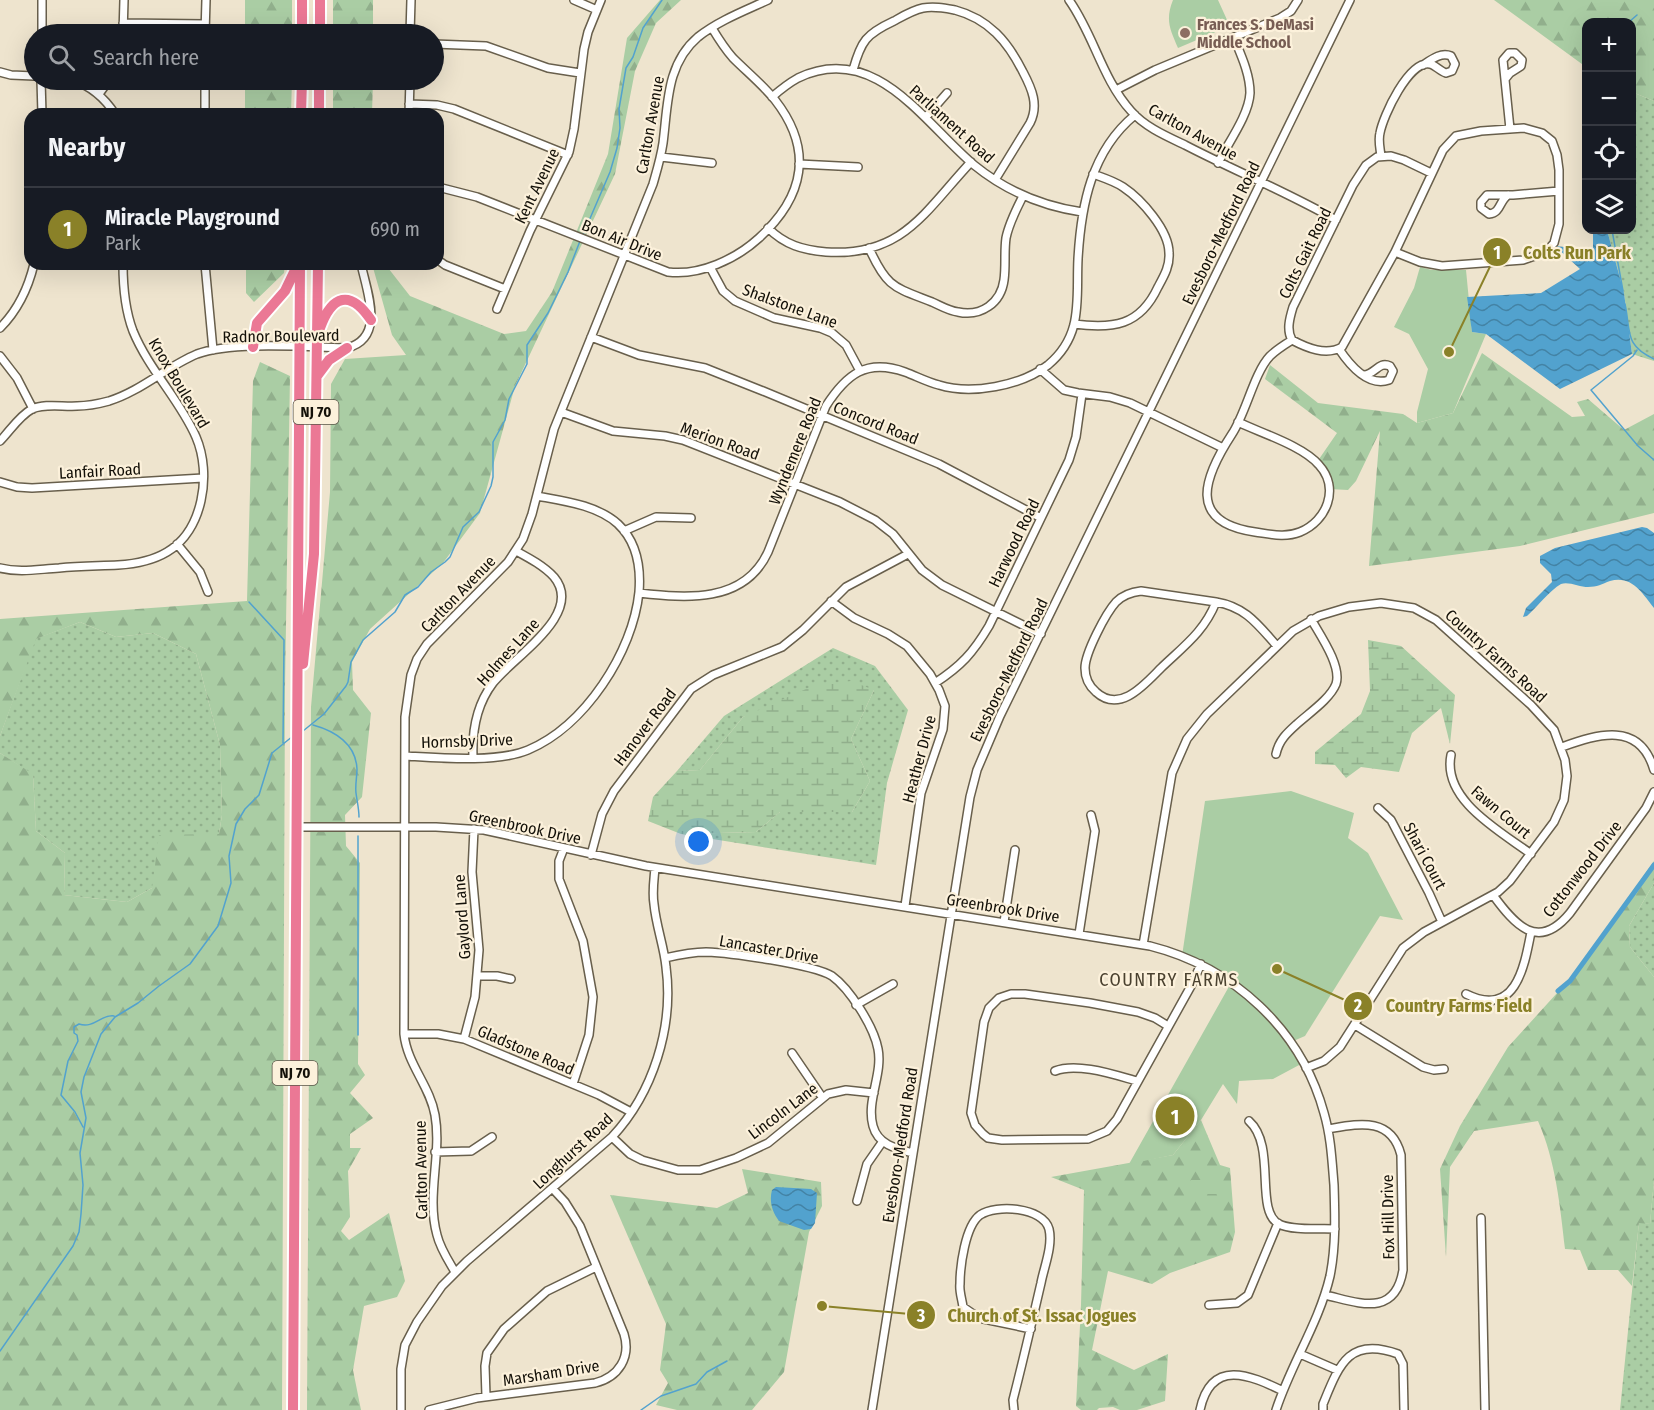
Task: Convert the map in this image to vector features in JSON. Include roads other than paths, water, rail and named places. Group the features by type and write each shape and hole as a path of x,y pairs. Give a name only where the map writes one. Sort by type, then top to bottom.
{"highway":[{"path":"302,0 302,24"},
{"path":"320,0 320,24"},
{"path":"301,108 302,90"},
{"path":"319,90 319,108"},
{"path":"252,347 257,323 285,291 296,270"},
{"name":"NJ 70","path":"293,1410 299,270"},
{"name":"NJ 70","path":"298,731 314,554 318,270"},
{"path":"317,342 327,311 338,302 344,300 357,303 371,320"},
{"path":"317,376 329,360 347,348"}],"street":[{"path":"42,0 42,24"},
{"path":"124,0 123,23 205,24 206,0"},
{"path":"410,24 411,0"},
{"path":"574,0 597,10"},
{"name":"Kent Avenue","path":"497,309 535,220 568,155 588,32 601,0"},
{"name":"Carlton Avenue","path":"455,1272 441,1247 435,1226 435,1118 407,1052 404,1034 407,691 417,659 434,638 508,562 526,531 548,447 653,184 661,157 668,100 675,69 691,44 712,28 768,0"},
{"name":"Carlton Avenue","path":"1069,0 1081,19 1116,90 1135,116 1152,128 1336,220"},
{"path":"1116,90 1155,70 1286,15 1298,0"},
{"name":"Evesboro-Medford Road","path":"873,1410 951,913 970,797 977,770 1000,716 1350,0"},
{"path":"853,70 858,51 868,35 917,10 932,7 946,8 972,16 990,27 1010,48 1031,88 1035,102 1030,123 995,180"},
{"name":"Bon Air Drive","path":"444,188 468,194 661,271 696,272 747,247 768,228 793,195 799,164 798,150 784,112 731,56 712,28"},
{"path":"1218,162 1238,127 1250,96 1248,78 1234,38"},
{"path":"444,44 486,46 548,68 580,73"},
{"path":"1423,65 1403,83 1387,112 1380,133 1381,156 1398,157 1431,173"},
{"name":"Parliament Road","path":"772,97 794,80 805,75 833,68 853,70 888,86 926,117 971,162 995,180 1040,203 1082,212"},
{"path":"0,72 24,76"},
{"path":"1506,78 1510,129"},
{"path":"41,90 42,108"},
{"path":"93,90 110,108"},
{"path":"99,94 102,90"},
{"path":"205,90 205,108"},
{"path":"409,108 410,90"},
{"path":"926,117 947,93"},
{"path":"409,104 454,108 568,155"},
{"path":"860,371 876,367 891,368 938,385 971,390 1010,382 1048,364 1070,337 1074,324 1079,288 1078,259 1082,212 1093,174 1111,140 1135,116"},
{"path":"1238,422 1289,444 1318,464 1326,476 1329,500 1324,511 1305,529 1287,535 1248,531 1225,524 1212,511 1208,501 1207,491 1211,474 1266,361 1274,352 1292,340 1318,350 1339,349 1348,339 1395,252 1443,150 1456,136 1465,133 1532,129 1552,141 1558,162 1559,224 1557,238 1551,248 1536,257 1437,266 1395,252"},
{"name":"Colts Gait Road","path":"1292,340 1289,327 1293,307 1361,171 1371,160 1381,156"},
{"path":"661,157 712,164"},
{"path":"768,228 782,241 800,248 834,252 869,248 891,241 917,223 971,162"},
{"path":"799,164 858,167"},
{"path":"1074,324 1102,327 1118,324 1143,312 1154,297 1169,263 1167,240 1148,211 1123,187 1093,174"},
{"path":"1508,195 1559,191"},
{"path":"869,248 882,274 901,290 953,311 966,314 978,312 994,303 1001,292 1008,232 1023,196"},
{"path":"444,264 505,289"},
{"name":"Shalstone Lane","path":"710,267 723,291 735,301 774,318 832,333 846,345 860,371"},
{"path":"0,328 13,315 22,300 32,270"},
{"name":"Knox Boulevard","path":"0,568 27,571 128,564 159,556 177,544 195,518 203,478 201,454 189,424 143,351 130,322 125,299 123,270"},
{"path":"206,270 213,350"},
{"path":"362,270 371,320"},
{"name":"Radnor Boulevard","path":"33,409 44,406 86,406 104,402 131,392 191,357 213,350 300,347 317,342 347,348 356,346 367,336 371,320"},
{"name":"Concord Road","path":"591,337 639,355 705,368 939,464 1041,518"},
{"path":"1339,349 1351,365 1364,375"},
{"path":"0,356 17,378 33,409 23,416 0,441"},
{"path":"1040,369 1059,386 1082,394 1117,398 1223,448"},
{"name":"Wyndemere Road","path":"639,593 696,597 720,592 751,576 765,559 822,417 838,388 860,371"},
{"name":"Harwood Road","path":"935,683 956,669 983,637 1072,452 1082,394"},
{"name":"Merion Road","path":"561,412 613,431 682,440 840,502 875,520 893,534 922,570 942,585 1041,634"},
{"name":"Lanfair Road","path":"0,482 17,488 32,488 203,478"},
{"name":"Hornsby Drive","path":"405,756 505,756 526,751 551,738 585,707 623,651 634,622 639,593 639,564 633,545 624,531 600,512 537,496"},
{"path":"624,531 644,520 656,517 692,518"},
{"path":"177,544 200,573 208,592"},
{"name":"Holmes Lane","path":"473,757 474,730 485,696 499,677 551,625 561,606 562,594 554,576 516,550"},
{"name":"Hanover Road","path":"591,855 602,814 614,791 691,689 713,675 782,647 803,630 852,582 908,554"},
{"path":"1216,602 1204,626 1132,695 1121,699 1109,699 1098,694 1090,685 1085,667 1089,653 1109,612 1122,597 1141,591 1216,602 1231,605 1243,611 1276,646"},
{"name":"Heather Drive","path":"831,601 854,618 901,642 916,657 944,700 943,729 921,793 904,906"},
{"name":"Country Farms Road","path":"1143,945 1171,780 1177,759 1187,739 1202,720 1276,646 1311,619 1334,611 1373,603 1397,604 1422,612 1443,626 1531,705 1554,730 1562,747 1567,776 1564,800 1554,822 1509,881 1493,895 1416,937 1403,948 1340,1047 1329,1057 1306,1068"},
{"path":"1276,754 1282,738 1329,694 1336,684 1337,671 1333,659 1311,619"},
{"path":"1562,747 1603,735 1625,737 1643,749 1654,770"},
{"name":"Fawn Court","path":"1451,755 1450,776 1460,796 1470,808 1531,854"},
{"name":"Cottonwood Drive","path":"1493,895 1510,918 1520,927 1531,932 1545,932 1561,923 1646,808 1654,792"},
{"name":"Shari Court","path":"1378,808 1390,820 1442,922"},
{"path":"1079,934 1095,831 1091,815"},
{"name":"Greenbrook Drive","path":"297,827 474,829 655,868 1143,945 1170,951 1201,964 1235,985 1266,1012 1287,1036 1318,1093 1328,1129 1333,1166 1335,1229 1332,1266 1325,1295 1276,1410"},
{"name":"Gaylord Lane","path":"464,1039 474,1004 480,937 472,860 474,829"},
{"path":"564,848 559,861 560,879 584,941 593,997 588,1042 573,1084"},
{"path":"1004,922 1015,850"},
{"name":"Longhurst Road","path":"401,1410 402,1361 405,1345 424,1313 455,1272 612,1137 631,1112 650,1078 660,1053 667,1010 665,958 654,904 655,868"},
{"path":"1466,994 1488,1002 1501,998 1512,990 1521,972 1531,932"},
{"name":"Lancaster Drive","path":"665,958 692,953 713,953 808,967 824,972 838,981 868,1023 879,1051 872,1112 873,1126 883,1141"},
{"path":"1168,1026 1146,1015 1099,1005 1025,994 1005,995 993,1003 984,1022 971,1113 978,1130 988,1138 995,1139 1088,1139 1101,1135 1113,1125 1168,1026 1201,964"},
{"path":"478,976 510,979"},
{"path":"856,1005 893,984"},
{"path":"1355,1025 1423,1067 1434,1070 1444,1069"},
{"name":"Gladstone Road","path":"404,1034 438,1034 464,1039 573,1084 631,1112"},
{"path":"792,1053 822,1097"},
{"path":"1055,1071 1078,1069 1137,1081"},
{"name":"Lincoln Lane","path":"612,1137 630,1154 642,1160 678,1170 700,1170 736,1158 768,1143 822,1097 840,1091 874,1093"},
{"path":"1249,1121 1256,1128 1260,1139 1268,1208 1272,1218 1290,1227 1335,1229"},
{"name":"Fox Hill Drive","path":"1325,1295 1364,1305 1383,1300 1393,1293 1400,1282 1403,1256 1401,1155 1396,1142 1386,1131 1374,1125 1328,1129"},
{"path":"435,1152 471,1151 492,1137"},
{"path":"858,1201 867,1164 883,1141 896,1149 913,1153"},
{"name":"Marsham Drive","path":"429,1410 486,1396 596,1383 608,1378 617,1370 627,1354 626,1341 580,1226 565,1202 553,1189"},
{"path":"1014,1410 1013,1400 1031,1329 1049,1247 1049,1229 1044,1218 1030,1211 997,1210 980,1215 969,1229 963,1257 959,1286 963,1307 979,1318 1031,1329"},
{"path":"1481,1218 1485,1410"},
{"path":"1209,1305 1238,1303 1248,1295 1278,1223"},
{"path":"486,1396 484,1366 487,1353 504,1329 546,1291 596,1267"},
{"path":"1323,1410 1323,1404 1337,1370 1350,1355 1357,1350 1385,1349 1398,1354 1402,1364 1404,1410"},
{"path":"1300,1354 1337,1370"},
{"path":"1200,1410 1209,1389 1218,1380 1230,1375 1249,1376 1283,1391"}],"water":[{"path":"1593,234 1608,234 1624,293 1632,354 1560,389 1486,334 1472,332 1467,297 1541,293 1580,269 1555,246 1593,250"},
{"path":"1642,527 1654,533 1654,608 1636,587 1624,581 1610,581 1591,587 1564,583 1552,590 1527,616 1523,617 1526,608 1552,582 1551,574 1540,563 1540,556 1555,548"},
{"path":"776,1187 811,1189 817,1193 815,1223 811,1229 804,1230 779,1221 771,1202 772,1190"}],"waterway":[{"path":"582,237 610,172 617,148 620,128 619,109 626,68 633,57 643,28 662,0"},
{"path":"1634,18 1637,15"},
{"path":"1613,234 1623,291"},
{"path":"303,731 324,714 346,686 351,662 363,640 395,612 405,595 418,587 431,572 450,557 463,527 479,512 493,477 493,442 505,420 509,399 527,364 527,345 548,313 580,241"},
{"path":"1625,304 1633,343 1644,354 1654,359"},
{"path":"1637,350 1633,356 1591,390 1638,446 1654,460"},
{"path":"249,602 284,640 283,743"},
{"path":"313,725 336,735 353,752 357,769 356,790 359,817"},
{"path":"0,1351 73,1246 79,1232 83,1185 80,1153 86,1118 81,1092 84,1077 101,1034 115,1017 138,1003 190,964 218,926 231,883 229,856 236,824 245,809 259,795 272,753 293,736"},
{"path":"358,836 358,1035"},
{"path":"1558,991 1570,981 1654,865"},
{"path":"83,1127 75,1112 61,1095 68,1061 78,1041 74,1027 79,1024 89,1025 105,1017 114,1016"},
{"path":"641,1410 661,1396 696,1384 707,1372 727,1361"}],"place":[{"name":"Frances S. DeMasi Middle School","path":"1185,33"},
{"name":"Colts Run Park","path":"1449,352"},
{"name":"Country Farms Field","path":"1277,969"},
{"name":"Miracle Playground","path":"1175,1116"},
{"name":"Church of St. Issac Jogues","path":"822,1306"}],"district":[{"name":"COUNTRY FARMS","path":"1169,980"}]}
